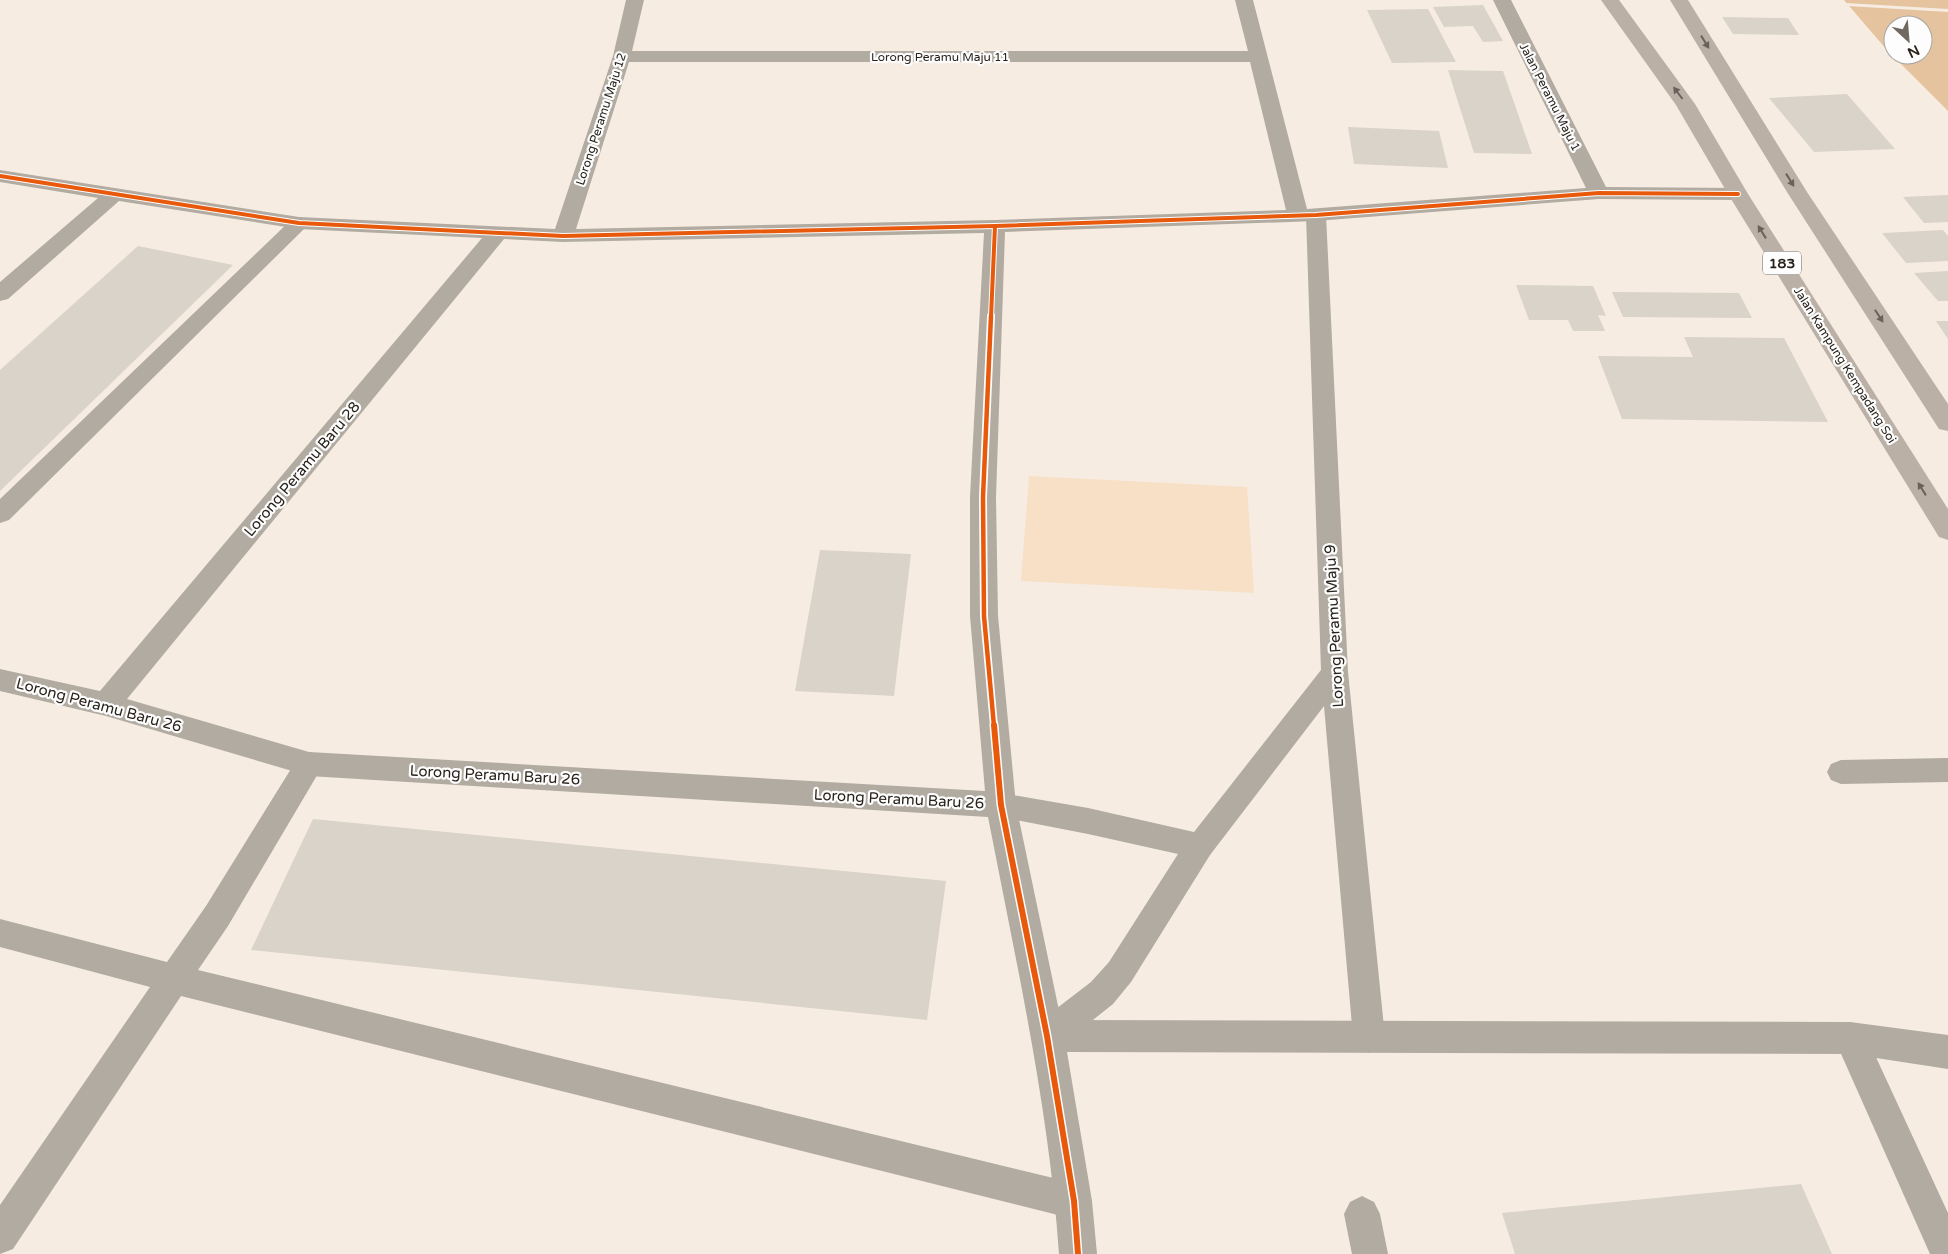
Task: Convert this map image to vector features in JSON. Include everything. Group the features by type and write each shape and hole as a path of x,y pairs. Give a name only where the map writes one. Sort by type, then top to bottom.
{"highway":[{"name":"Jalan Kampung Kempadang Soi","path":"1610,0 1686,104 1738,194 1948,530"},
{"path":"1679,0 1797,192 1948,423"}],"street":[{"name":"Lorong Peramu Maju 12","path":"563,236 622,56 635,0"},
{"path":"1244,0 1258,57 1307,215"},
{"name":"Jalan Peramu Maju 1","path":"1502,0 1599,193"},
{"name":"Lorong Peramu Maju 11","path":"622,56 1258,57"},
{"path":"0,176 299,223 563,236 995,226 1307,215 1599,193 1738,194"},
{"path":"0,294 114,194"},
{"path":"995,226 983,498 984,616 1001,806 1047,1036 1074,1201 1078,1254"},
{"name":"Lorong Peramu Baru 28","path":"106,704 497,234"},
{"name":"Lorong Peramu Baru 26","path":"0,680 106,704 309,764 1001,806"},
{"path":"1047,1036 1850,1038 1948,1052"}],"lane":[{"name":"Lorong Peramu Maju 9","path":"1307,215 1335,672 1369,1037"},
{"path":"0,514 299,223"},
{"path":"1047,1036 1102,993 1120,972 1200,846 1335,672"},
{"path":"0,1236 217,916 309,764"},
{"path":"1841,772 1948,770"},
{"path":"1001,806 1088,821 1200,846"},
{"path":"0,933 174,979 1074,1201"},
{"path":"1850,1038 1948,1253"},
{"path":"1362,1214 1370,1254"}],"shaded area":[{"path":"1844,0 1948,0 1948,111 1902,65 1933,65 1933,15 1883,15 1883,45"},
{"path":"1029,476 1247,487 1254,593 1021,581"}],"pier":[{"path":"1846,3 1948,9 1948,12 1848,6"}],"building":[{"path":"1483,5 1503,41 1483,42 1473,26 1444,27 1433,7"},
{"path":"1428,9 1456,62 1392,63 1367,10"},
{"path":"1722,17 1788,18 1799,35 1733,34"},
{"path":"1448,70 1503,71 1532,154 1474,153"},
{"path":"1847,94 1895,149 1814,152 1769,98"},
{"path":"1348,127 1439,131 1448,168 1354,164"},
{"path":"1948,195 1948,222 1924,223 1903,197"},
{"path":"1943,230 1948,236 1948,261 1906,263 1882,233"},
{"path":"138,246 233,265 0,491 0,370"},
{"path":"1948,271 1948,301 1938,301 1914,273"},
{"path":"1516,285 1593,286 1606,316 1598,315 1605,331 1573,331 1568,320 1529,320"},
{"path":"1612,292 1739,293 1752,318 1623,317"},
{"path":"1936,321 1948,321 1948,339"},
{"path":"1684,337 1784,338 1828,422 1622,419 1598,356 1693,357"},
{"path":"820,550 911,554 894,696 795,691"},
{"path":"313,819 946,881 927,1020 251,950"},
{"path":"1801,1184 1832,1254 1515,1254 1502,1213"}],"cycle path":[{"path":"0,176 299,223 563,236 995,226 1316,215 1599,193 1738,194"},
{"path":"995,226 983,497 984,616 1001,805 1047,1036 1074,1201 1078,1254"}]}
